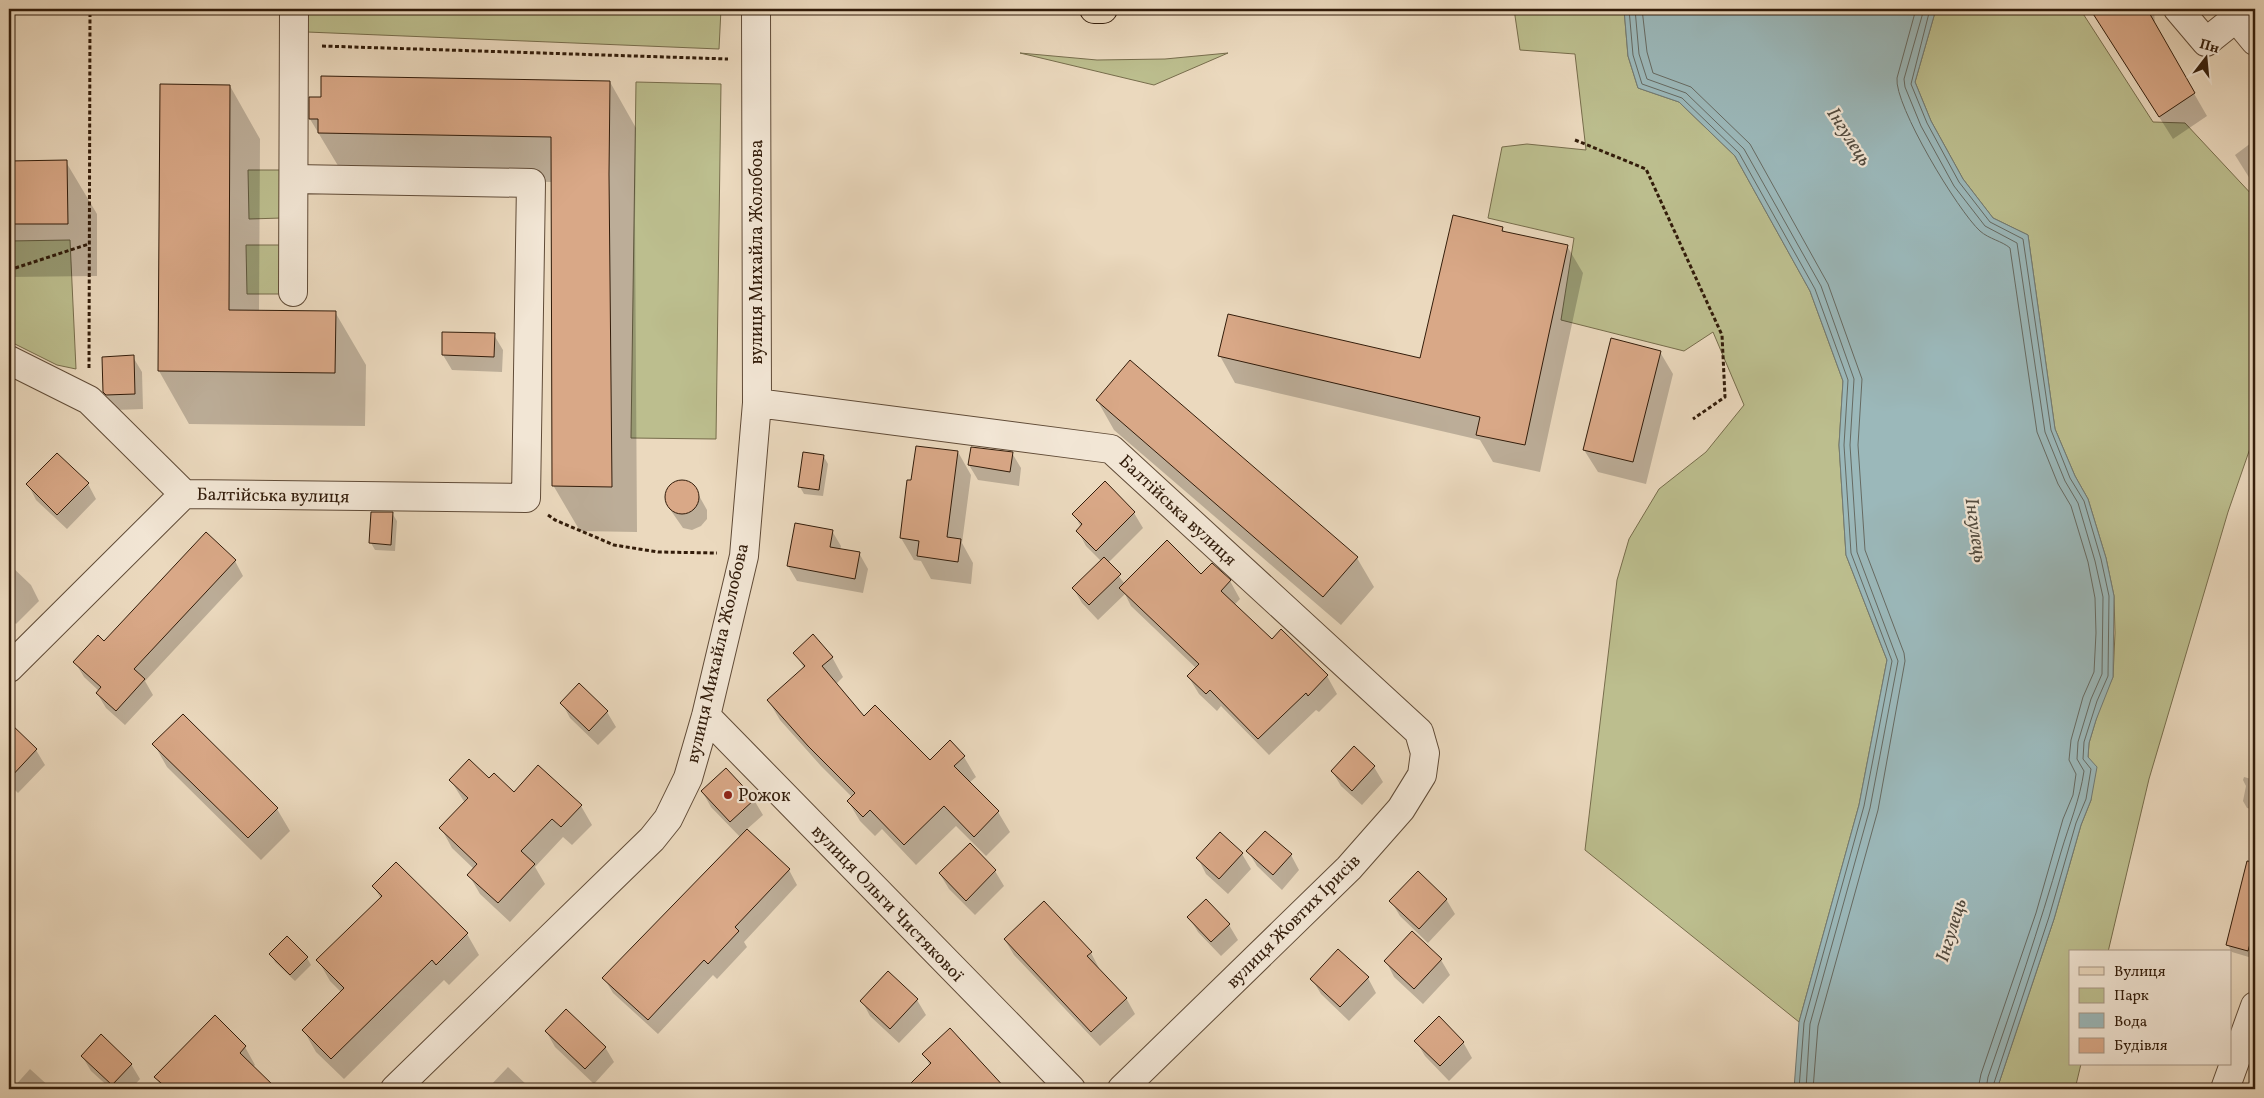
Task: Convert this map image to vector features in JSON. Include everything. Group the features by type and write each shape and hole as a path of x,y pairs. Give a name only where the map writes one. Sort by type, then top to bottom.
{"main road":[{"path":"1094,9 1103,9"}],"street":[{"path":"293,292 294,9"},
{"name":"вулиця Михайла Жолобова","path":"395,1089 652,839 668,819 688,778 706,716 744,556 757,403 756,9"},
{"path":"2178,9 2206,42 2236,18 2255,41"},
{"path":"294,179 531,183 526,498"},
{"name":"Балтійська вулиця","path":"9,360 89,400 184,494 526,498"},
{"name":"Балтійська вулиця","path":"757,403 1111,449 1419,732"},
{"path":"9,668 184,494"},
{"name":"вулиця Ольги Чистякової","path":"706,716 1071,1089"},
{"name":"вулиця Жовтих Ірисів","path":"1122,1089 1349,868 1401,809 1422,775 1425,753 1419,732"},
{"path":"2225,1089 2255,1006"}],"path":[{"path":"89,400 90,9"},
{"path":"294,45 755,60"},
{"path":"1575,140 1646,169 1722,334 1725,397 1693,419"},
{"path":"9,270 89,244"},
{"path":"526,498 555,520 614,545 658,552 724,553 744,556"}],"green space":[{"path":"308,9 721,9 719,49 307,32"},
{"path":"1514,9 1624,9 1628,56 1638,88 1679,102 1735,156 1810,291 1843,381 1839,445 1846,555 1887,660 1859,805 1799,1022 1585,850 1617,580 1629,539 1659,489 1706,452 1744,405 1713,332 1684,351 1561,320 1574,238 1488,218 1502,147 1527,144 1586,150 1575,54 1520,50"},
{"path":"1936,9 2080,9 2153,122 2185,123 2255,198 2255,434 2228,512 2149,779 2108,950 2069,950 2069,1066 2081,1066 2075,1089 1997,1089 2054,919 2081,825 2091,800 2089,743 2101,703 2113,677 2114,596 2106,558 2088,499 2075,476 2055,429 2028,235 1993,218 1963,179 1931,121 1915,82"},
{"path":"1020,53 1097,60 1165,59 1228,53 1154,85"},
{"path":"636,82 721,84 716,439 631,438"},
{"path":"248,170 282,170 282,218 249,219"},
{"path":"70,240 76,369 57,365 9,341 9,241"},
{"path":"246,245 280,245 280,294 247,294"}],"water":[{"name":"Інгулець","path":"1624,9 1936,9 1915,82 1931,121 1963,179 1993,218 2028,235 2055,429 2075,476 2088,499 2106,558 2114,596 2113,677 2089,743 2088,757 2097,767 2091,800 2081,825 2054,919 1997,1089 1794,1089 1799,1022 1859,805 1887,660 1846,555 1839,445 1843,381 1810,291 1735,156 1679,102 1638,88 1628,56"}],"building":[{"path":"2090,9 2147,9 2195,93 2159,117"},
{"path":"321,76 610,81 612,487 552,486 551,137 318,133 318,119 309,119 309,97 321,97"},
{"path":"160,84 230,85 229,310 336,311 335,373 158,371"},
{"path":"67,160 68,224 9,224 9,161"},
{"path":"1453,215 1503,227 1502,231 1568,245 1525,445 1476,435 1480,417 1218,356 1228,314 1420,358"},
{"path":"442,332 495,333 494,357 442,355"},
{"path":"1611,338 1661,351 1633,462 1583,450"},
{"path":"134,355 135,394 106,395 103,392 102,357"},
{"path":"1130,360 1358,557 1323,597 1096,400"},
{"path":"916,446 958,451 947,537 961,539 958,562 917,556 919,541 900,538 907,480 911,480"},
{"path":"971,447 1013,452 1010,472 968,465"},
{"path":"803,452 824,455 819,490 798,487"},
{"path":"57,453 89,483 57,515 26,484"},
{"path":"682,480 689,481 694,485 698,490 698,504 694,509 689,513 682,514 675,513 670,509 666,504 665,497 666,490 670,485 675,481"},
{"path":"1105,481 1135,512 1096,551 1076,531 1082,524 1072,514"},
{"path":"371,512 393,512 391,545 369,543"},
{"path":"795,523 833,530 830,547 860,552 855,579 787,566"},
{"path":"206,532 236,560 134,669 145,679 116,711 96,693 101,687 73,662 98,635 104,641"},
{"path":"1167,540 1201,574 1212,563 1231,580 1221,591 1272,639 1281,629 1328,675 1308,696 1306,693 1258,739 1210,690 1206,694 1187,676 1199,664 1119,588"},
{"path":"1104,557 1121,574 1089,605 1072,588"},
{"path":"813,634 833,657 822,666 864,716 875,705 930,760 950,740 965,756 954,766 999,811 974,837 944,806 904,845 870,810 863,817 847,801 855,793 808,746 767,700 805,666 793,653"},
{"path":"579,683 608,711 589,731 560,703"},
{"path":"183,714 278,808 248,838 152,744"},
{"path":"9,722 37,749 9,779"},
{"path":"1354,746 1375,766 1352,791 1331,771"},
{"path":"469,759 489,778 494,773 514,792 538,765 582,805 561,827 552,819 521,851 535,864 498,903 467,875 477,864 439,828 468,798 449,780"},
{"name":"Рожок","path":"726,768 755,799 730,822 701,791"},
{"path":"747,829 790,869 735,927 739,931 708,964 704,960 648,1020 602,978"},
{"path":"1265,831 1292,854 1273,875 1246,851"},
{"path":"1220,832 1243,853 1219,879 1196,858"},
{"path":"970,843 996,870 966,901 939,873"},
{"path":"2247,861 2255,862 2255,925 2248,951 2226,945"},
{"path":"396,862 468,933 436,965 432,960 331,1059 302,1030 344,988 316,960 382,896 372,886"},
{"path":"1418,871 1447,899 1419,929 1389,901"},
{"path":"1206,899 1230,924 1211,942 1187,917"},
{"path":"1044,901 1092,952 1087,956 1127,998 1091,1032 1004,939"},
{"path":"1412,931 1442,959 1414,989 1384,961"},
{"path":"287,936 308,957 290,975 269,954"},
{"path":"1338,949 1369,977 1340,1007 1310,979"},
{"path":"888,971 918,999 890,1029 860,1001"},
{"path":"566,1009 606,1047 585,1069 545,1031"},
{"path":"215,1015 246,1046 240,1053 277,1089 168,1089 154,1077"},
{"path":"1439,1016 1464,1042 1440,1066 1414,1041"},
{"path":"950,1028 1006,1089 905,1089 931,1063 922,1054"},
{"path":"101,1034 132,1064 112,1085 81,1056"}],"place":[{"name":"Рожок","path":"728,795"}]}
